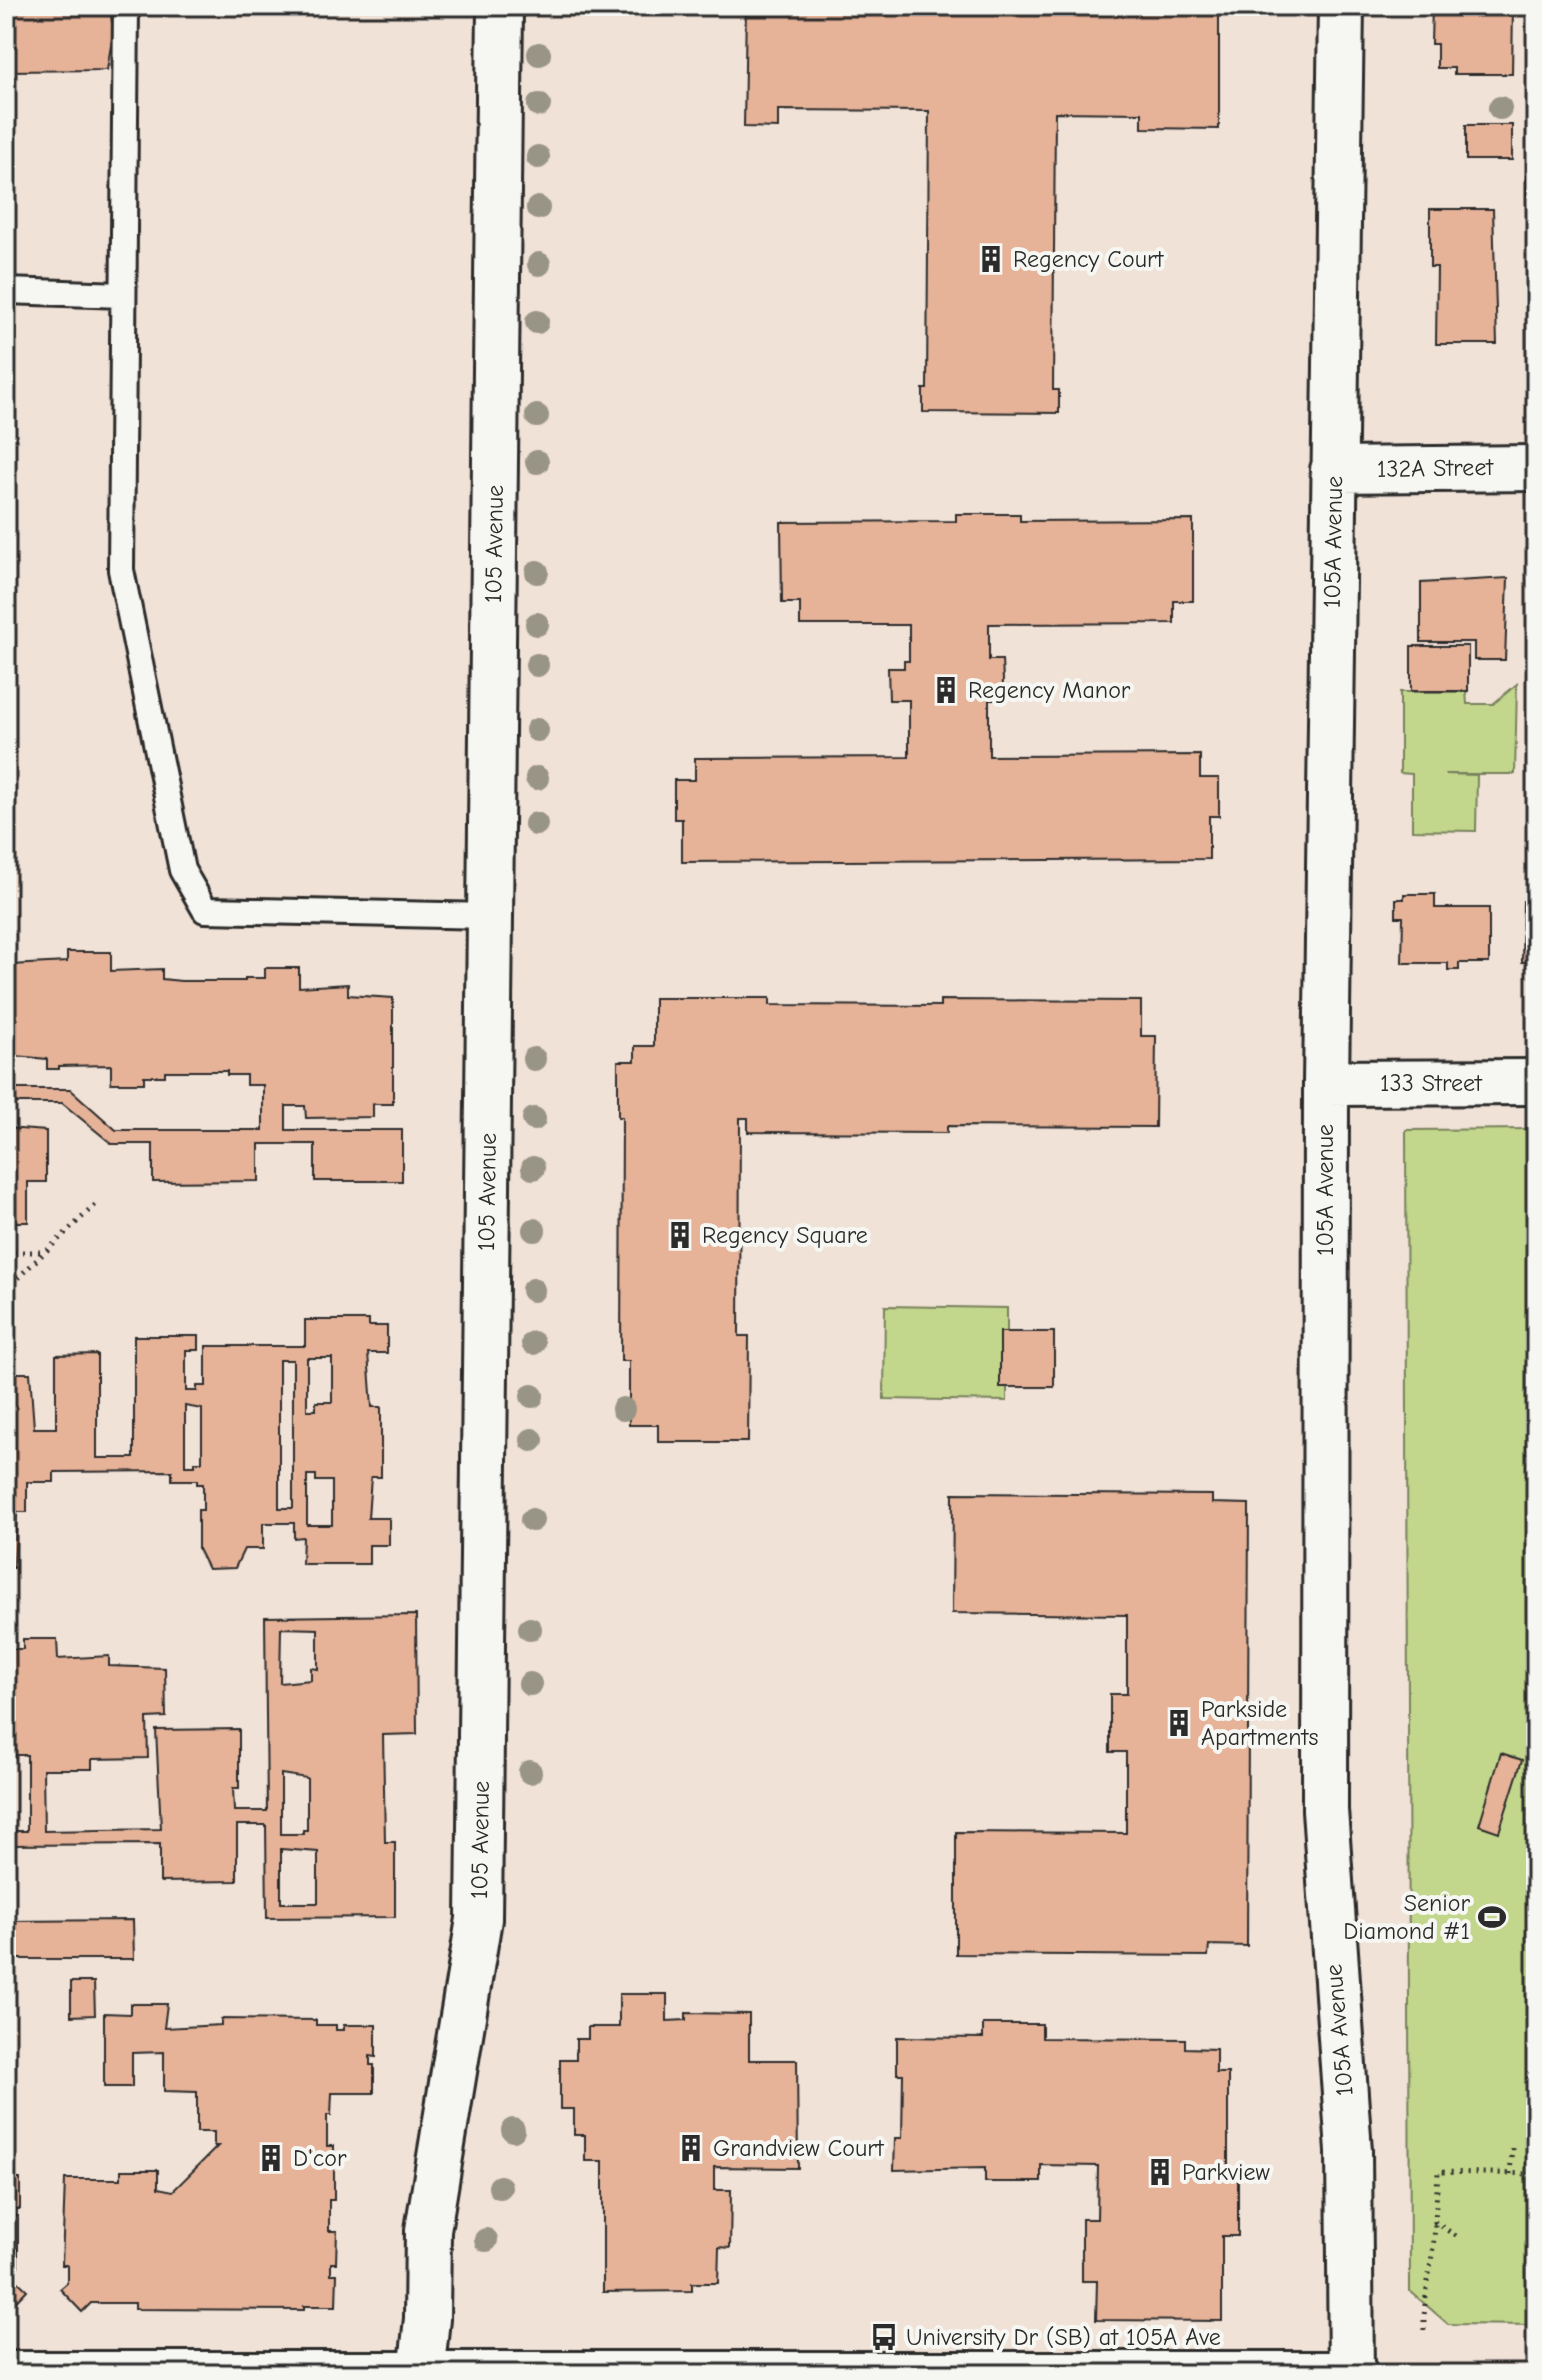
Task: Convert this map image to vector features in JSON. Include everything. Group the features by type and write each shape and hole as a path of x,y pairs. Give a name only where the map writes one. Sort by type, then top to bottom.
{"street":[{"name":"105 Avenue","path":"421,2374 427,2319 428,2230 479,1919 500,6"},
{"name":"105A Avenue","path":"1341,6 1326,1083 1325,1810 1333,1960 1349,2151 1353,2374"},
{"name":"132A Street","path":"1333,470 1536,468"},
{"name":"133 Street","path":"1326,1083 1536,1082"},
{"path":"14,2374 1353,2374"}],"lane":[{"path":"126,6 121,570 182,870 205,910 490,916"},
{"path":"6,291 123,295"}],"path":[{"path":"6,1289 95,1205"},
{"path":"6,1252 46,1252"},
{"path":"1510,2174 1512,2148"},
{"path":"1424,2330 1424,2297 1433,2261 1438,2172 1536,2174"},
{"path":"1435,2222 1456,2236"}],"green space":[{"path":"1517,684 1515,774 1444,774 1477,775 1476,831 1412,830 1412,774 1400,773 1400,692 1466,692 1467,704 1493,704"},
{"path":"1536,1129 1536,2325 1448,2324 1410,2291 1406,1130"},
{"path":"885,1306 1007,1308 1007,1401 884,1399"}],"building":[{"path":"6,6 110,6 113,33 107,70 6,71"},
{"name":"Regency Court","path":"746,6 1219,6 1219,129 1142,128 1142,113 1055,112 1053,390 1059,390 1059,413 923,412 923,389 927,389 929,111 778,110 778,128 744,127"},
{"path":"1432,6 1513,6 1512,74 1454,74 1454,68 1437,68 1437,44 1431,44"},
{"path":"1466,125 1512,125 1512,160 1466,160"},
{"path":"1527,173 1536,173 1536,196 1527,196"},
{"path":"1430,209 1493,209 1497,344 1436,344 1437,267 1430,267"},
{"path":"1529,243 1536,243 1536,352 1529,352"},
{"name":"Regency Manor","path":"956,514 1020,514 1020,521 1193,520 1193,601 1174,601 1174,623 989,624 989,660 1002,660 1003,680 1002,700 989,700 989,756 1200,755 1200,778 1219,778 1219,816 1209,816 1209,859 682,862 682,819 674,819 674,780 695,780 695,758 909,757 909,700 889,700 888,668 904,668 904,661 909,661 909,625 800,625 800,603 782,603 781,522 956,521"},
{"path":"1508,578 1505,660 1474,660 1474,642 1421,642 1421,583"},
{"path":"1411,646 1468,646 1468,691 1411,691"},
{"path":"1531,687 1536,687 1536,731 1531,731"},
{"path":"1530,862 1536,862 1536,962 1522,962 1523,901 1529,901"},
{"path":"1404,894 1435,894 1435,908 1489,908 1489,963 1459,963 1459,970 1448,970 1448,963 1402,963 1403,917 1396,917 1396,899 1404,899"},
{"path":"67,952 111,952 111,971 162,969 162,979 181,981 245,981 245,978 265,978 265,968 299,968 299,987 348,984 348,995 393,998 393,1104 373,1104 373,1117 306,1118 305,1106 286,1106 286,1130 402,1130 402,1181 315,1181 315,1144 259,1144 259,1181 153,1182 153,1144 112,1144 62,1103 6,1103 6,1089 70,1089 116,1130 263,1130 263,1085 246,1085 246,1075 227,1075 227,1071 165,1071 165,1076 144,1076 144,1083 111,1083 111,1065 47,1069 47,1059 6,1055 10,965 67,962"},
{"name":"Regency Square","path":"654,998 770,998 770,1005 940,1006 940,1000 1141,1001 1141,1036 1156,1036 1155,1127 947,1126 947,1133 748,1132 748,1118 740,1118 739,1336 749,1336 748,1442 658,1442 658,1425 629,1425 629,1361 621,1361 622,1117 618,1117 618,1061 635,1061 635,1046 654,1046"},
{"path":"6,1128 46,1131 46,1182 28,1182 28,1222 6,1222"},
{"path":"305,1320 369,1320 369,1326 387,1326 387,1353 368,1353 372,1407 381,1407 381,1477 371,1477 368,1518 389,1518 389,1545 369,1545 369,1564 302,1564 303,1537 294,1538 294,1523 263,1523 263,1549 244,1549 235,1568 208,1569 198,1549 198,1510 203,1510 203,1484 197,1484 197,1480 172,1480 172,1471 54,1472 54,1482 27,1482 27,1512 17,1512 14,1568 6,1568 6,1373 30,1373 34,1428 56,1428 56,1355 97,1354 97,1458 134,1458 134,1336 199,1336 199,1350 186,1350 186,1391 197,1391 197,1386 206,1386 206,1346 305,1346","holes":["307,1358 332,1358 332,1402 316,1402 316,1410 307,1410","279,1360 293,1360 293,1508 279,1508","185,1406 202,1409 202,1462 185,1466","307,1475 316,1475 316,1481 332,1481 332,1525 307,1525"]},
{"path":"1000,1332 1054,1332 1054,1387 1000,1387"},
{"name":"Parkside Apartments","path":"953,1493 1212,1495 1212,1503 1249,1504 1247,1946 1209,1945 1208,1956 956,1954 956,1832 1126,1833 1126,1752 1110,1752 1110,1694 1127,1694 1127,1615 952,1613"},
{"path":"416,1615 417,1734 383,1735 385,1842 395,1842 395,1917 267,1918 266,1825 237,1825 237,1881 160,1882 160,1844 6,1845 6,1831 27,1831 27,1755 6,1755 6,1649 23,1649 23,1639 57,1639 58,1659 109,1656 109,1666 165,1668 166,1717 147,1718 148,1758 92,1759 92,1769 43,1769 44,1831 161,1829 156,1730 239,1729 239,1788 233,1788 234,1811 267,1811 265,1617","holes":["281,1628 318,1629 318,1669 311,1668 311,1680 280,1683","281,1774 307,1778 307,1830 303,1830 303,1834 281,1834","281,1849 318,1852 318,1903 281,1903"]},
{"path":"1501,1753 1522,1760 1499,1832 1479,1825"},
{"path":"133,1920 134,1959 6,1959 6,1921"},
{"path":"71,1982 94,1982 95,2015 71,2016"},
{"name":"Grandview Court","path":"619,1994 667,1994 667,2021 686,2020 686,2013 749,2014 749,2060 797,2060 798,2168 714,2167 714,2190 731,2190 730,2248 719,2247 718,2283 692,2283 692,2291 603,2292 603,2161 585,2161 585,2135 574,2135 574,2109 560,2109 560,2060 576,2060 576,2039 588,2039 588,2027 619,2027"},
{"name":"D'cor","path":"130,2004 167,2004 164,2028 221,2025 221,2019 316,2020 316,2025 336,2025 336,2030 344,2030 344,2025 376,2025 376,2057 370,2056 370,2065 374,2065 374,2093 332,2093 331,2115 327,2115 327,2146 334,2146 334,2200 329,2200 329,2231 337,2231 336,2263 331,2263 331,2274 337,2274 336,2306 304,2306 304,2310 135,2309 135,2303 91,2303 82,2312 60,2289 67,2283 67,2265 62,2265 65,2179 121,2179 121,2170 158,2170 158,2188 173,2191 218,2146 214,2146 214,2132 197,2132 197,2092 164,2091 164,2052 132,2053 132,2087 104,2087 104,2013 130,2014"},
{"name":"Parkview","path":"983,2024 1042,2024 1042,2038 1185,2039 1185,2048 1216,2049 1216,2073 1228,2073 1228,2165 1223,2165 1223,2173 1238,2173 1238,2236 1222,2236 1222,2321 1096,2320 1097,2281 1082,2281 1082,2219 1097,2219 1098,2166 1041,2165 1041,2182 985,2182 985,2168 894,2170 895,2138 902,2138 903,2074 897,2074 897,2037 983,2038"},
{"path":"6,2179 20,2179 20,2209 13,2209 13,2216 18,2216 18,2266 13,2266 13,2277 27,2290 6,2312"}],"place":[{"name":"Regency Court","path":"991,259"},
{"name":"Regency Manor","path":"946,690"},
{"name":"Regency Square","path":"680,1235"},
{"name":"Parkside Apartments","path":"1179,1723"},
{"name":"Senior Diamond #1","path":"1492,1917"},
{"name":"Grandview Court","path":"691,2148"},
{"name":"D'cor","path":"271,2158"},
{"name":"Parkview","path":"1160,2172"},
{"name":"University Dr (SB) at 105A Ave","path":"884,2337"}]}
